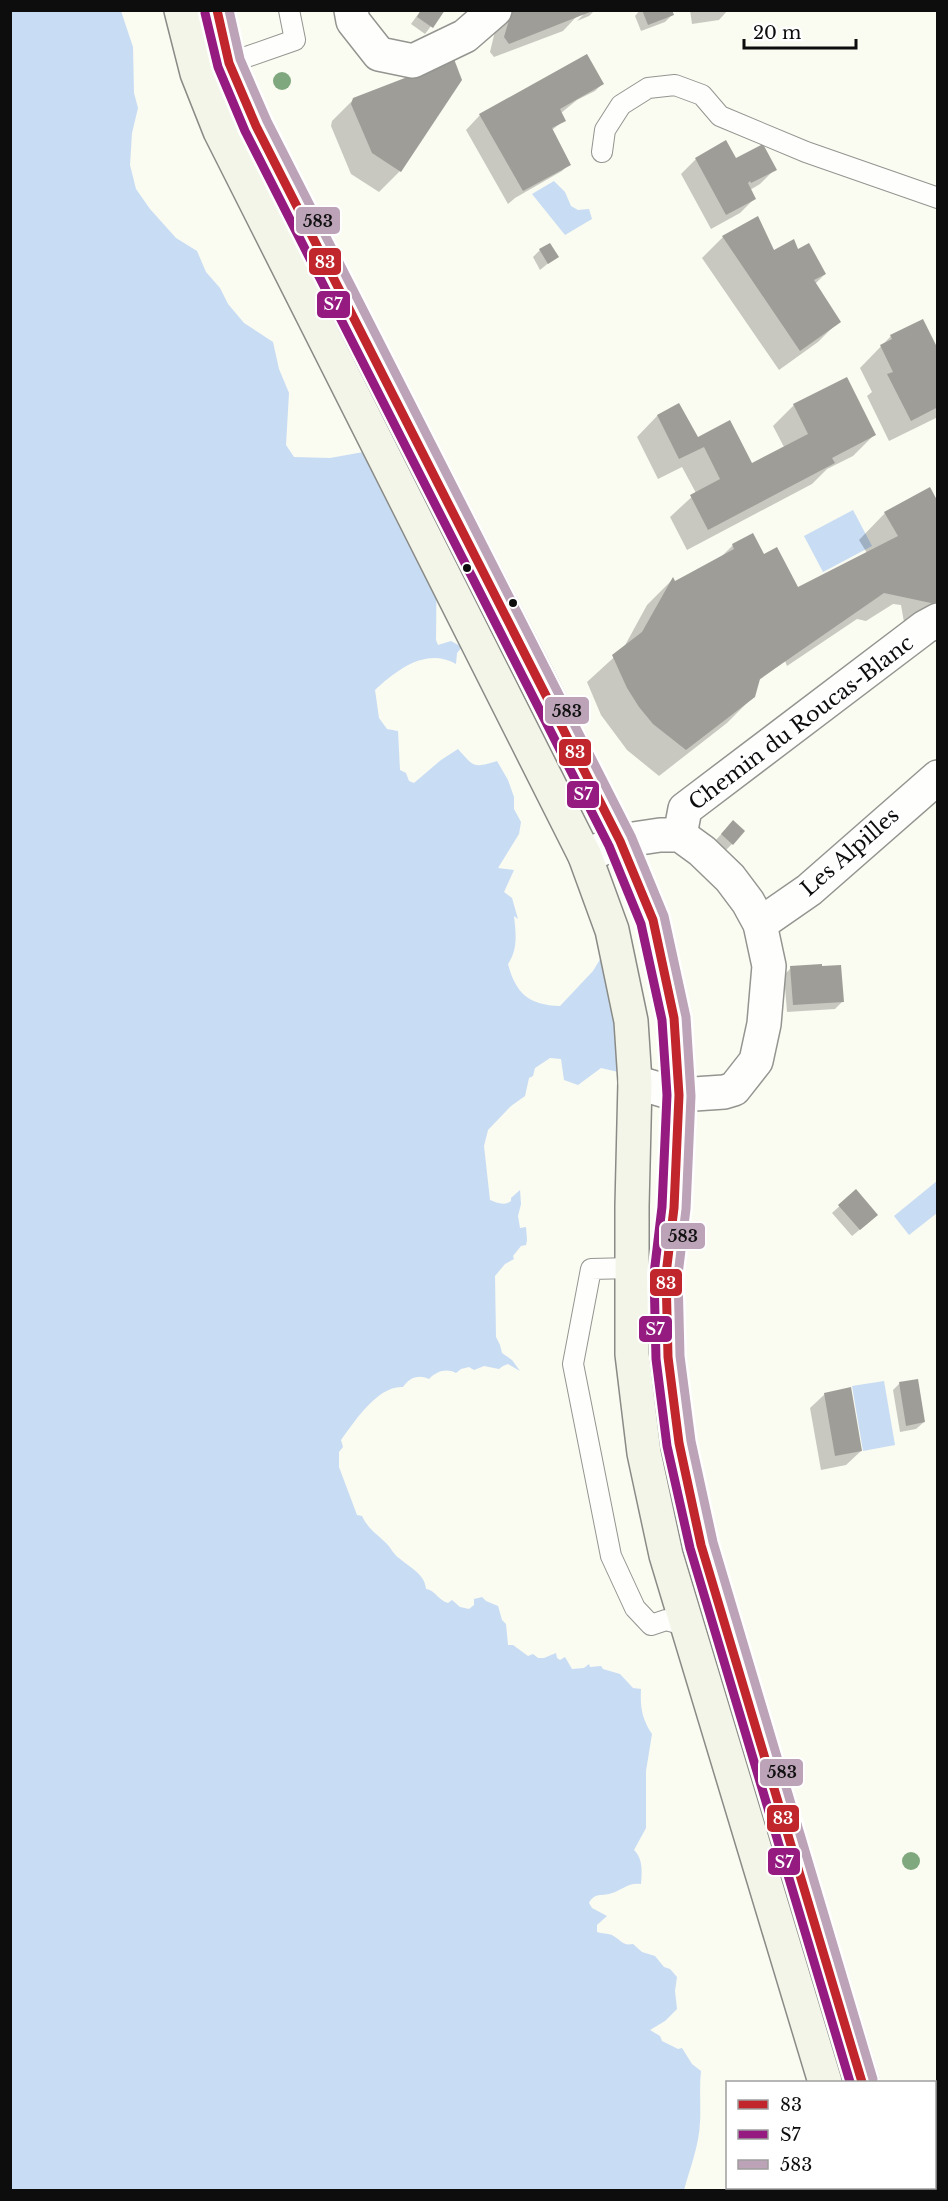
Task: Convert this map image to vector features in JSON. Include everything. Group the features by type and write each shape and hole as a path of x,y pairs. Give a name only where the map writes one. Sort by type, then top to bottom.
{"main road":[{"path":"181,10 197,73 220,131 585,856 615,942 631,1021 635,1092 632,1354 644,1453 666,1555 825,2081"},
{"path":"217,10 230,63 256,126 620,841 653,920 674,1018 679,1095 674,1208 666,1274 668,1357 679,1443 701,1545 862,2081"}],"street":[{"path":"351,10 353,21 380,54 413,62 465,36 495,10"},
{"name":"Chemin du Roucas-Blanc","path":"680,835 685,809 916,634 938,620"},
{"name":"Les Alpilles","path":"760,924 809,890 938,777"},
{"name":"Chemin du Roucas-Blanc","path":"585,856 620,841 660,835 680,835 702,851 730,878 748,902 760,924 769,966 764,1024 756,1061 734,1089 724,1092 679,1095 635,1092"}],"lane":[{"path":"230,63 295,40 289,10"},
{"path":"602,152 605,130 621,105 648,88 675,85 702,95 720,116 806,152 938,198"},
{"path":"632,1268 591,1269 573,1364 611,1556 635,1608 651,1625 666,1620 689,1626"}],"water":[{"path":"11,11 121,11 133,47 134,93 138,108 132,133 130,165 136,189 150,209 176,238 197,251 206,272 244,323 273,342 279,369 289,393 286,445 294,457 330,458 369,451 401,472 413,463 445,503 437,529 436,640 438,645 451,641 462,647 457,653 456,664 445,659 423,659 412,663 384,682 375,690 379,718 387,729 398,731 400,770 406,773 409,781 414,783 458,749 475,765 497,761 508,780 514,797 514,809 521,822 519,834 498,868 514,870 504,892 512,898 518,919 514,916 515,947 508,964 515,983 525,996 540,1003 560,1006 593,971 608,946 631,1075 601,1068 578,1085 564,1080 561,1059 550,1058 535,1068 533,1076 529,1078 525,1096 511,1106 488,1130 484,1146 490,1200 500,1204 508,1203 520,1190 521,1204 518,1216 520,1228 526,1227 526,1245 521,1246 513,1256 514,1259 505,1264 495,1276 496,1337 502,1353 512,1360 520,1371 508,1364 499,1369 484,1366 474,1370 469,1367 456,1373 438,1372 429,1379 414,1378 403,1387 385,1392 368,1406 341,1440 343,1447 339,1452 339,1467 357,1515 362,1516 370,1528 396,1555 420,1575 426,1589 445,1602 452,1600 460,1607 469,1609 474,1605 474,1599 482,1597 498,1606 502,1620 506,1624 508,1645 513,1645 528,1656 533,1654 538,1658 544,1658 556,1653 560,1660 565,1657 572,1669 584,1668 589,1664 590,1667 601,1666 603,1669 620,1674 633,1688 641,1689 642,1713 652,1734 646,1771 646,1828 634,1850 642,1870 641,1884 628,1885 614,1893 595,1896 589,1903 592,1908 607,1916 597,1925 597,1932 612,1935 624,1943 633,1944 642,1952 655,1956 677,1977 675,1991 677,2009 665,2021 650,2030 660,2036 662,2041 678,2049 682,2048 692,2064 701,2071 699,2131 684,2190 11,2190"},
{"path":"554,181 565,192 571,206 578,210 589,209 592,219 565,235 532,194"},
{"path":"853,510 872,546 823,572 804,536"},
{"path":"937,1181 937,1213 909,1235 894,1216"},
{"path":"884,1381 895,1445 863,1451 852,1386"}],"building":[{"path":"421,10 445,10 433,28 417,17"},
{"path":"512,10 595,10 509,44 504,37"},
{"path":"642,10 672,10 674,15 648,25"},
{"path":"587,54 604,84 560,109 566,121 552,128 571,165 523,191 479,114"},
{"path":"454,59 462,80 401,172 372,153 351,104 353,98"},
{"path":"726,140 736,158 763,144 777,170 751,183 750,181 748,183 756,199 726,215 695,158"},
{"path":"758,216 774,250 794,239 798,249 809,243 826,274 814,280 841,322 800,351 722,236"},
{"path":"550,243 559,257 548,264 539,249"},
{"path":"923,319 938,349 938,407 911,421 887,374 893,372 880,345 892,339 890,335"},
{"path":"847,377 876,435 832,458 835,463 708,530 690,495 720,479 704,447 679,459 657,415 679,403 698,437 730,420 752,463 808,434 793,404"},
{"path":"930,487 938,502 938,602 931,603 884,593 760,679 755,697 686,750 653,724 639,707 627,688 612,655 642,632 673,577 675,581 734,549 732,544 753,533 764,554 777,547 798,587 898,536 884,512"},
{"path":"733,820 745,831 733,845 721,834"},
{"path":"822,964 822,966 841,965 844,1002 793,1005 790,966"},
{"path":"856,1189 878,1215 860,1230 838,1205"},
{"path":"918,1379 925,1422 906,1426 899,1382"},
{"path":"851,1387 862,1451 835,1456 824,1393"},
{"path":"800,2189 800,2190 723,2190"}],"transit line":[{"name":"83","path":"217,10 229,63 256,126 620,841 653,920 674,1018 679,1095 674,1208 666,1274 668,1357 679,1443 701,1545 862,2081"},
{"name":"583","path":"229,10 240,59 267,121 631,836 664,916 686,1017 691,1096 686,1209 678,1275 680,1356 691,1441 713,1542 873,2079"},
{"name":"S7","path":"205,13 218,67 245,131 609,846 641,924 662,1020 667,1095 662,1207 654,1274 656,1359 667,1446 690,1548 850,2081"}]}
